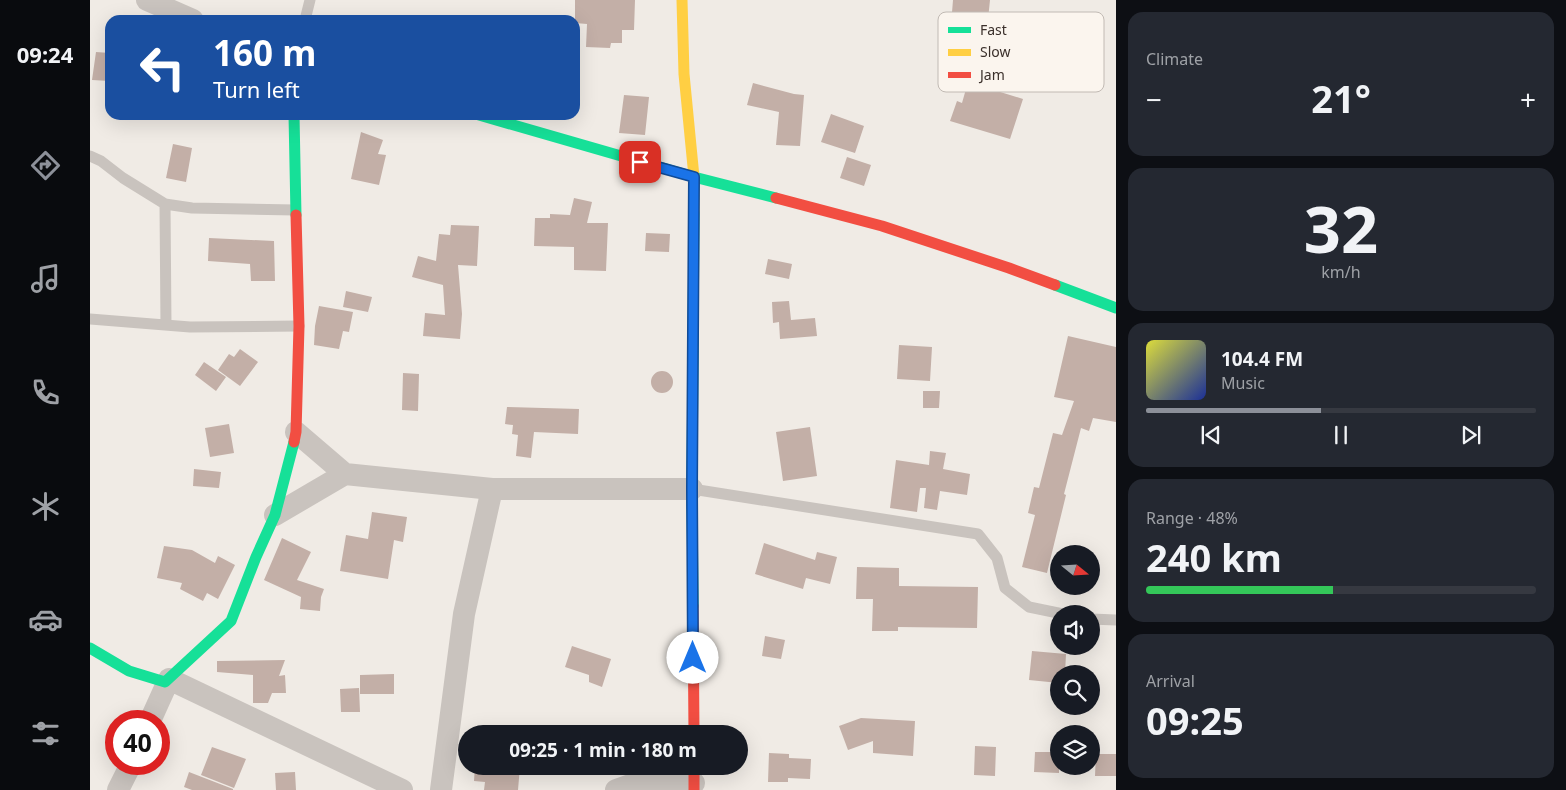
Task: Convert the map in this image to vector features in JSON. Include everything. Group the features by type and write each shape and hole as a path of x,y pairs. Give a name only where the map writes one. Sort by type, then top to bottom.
{"street":[{"path":"147,0 182,15"},
{"path":"682,0 684,74 694,177 692,489 694,725"},
{"path":"90,648 129,671 165,682 231,621 275,515 296,432 299,326 294,120"},
{"path":"496,120 694,177 882,226 1009,268 1116,308"},
{"path":"296,432 345,474 492,489 692,489"},
{"path":"275,515 345,474"},
{"path":"440,790 464,614 492,489"},
{"path":"155,710 169,679"},
{"path":"169,679 397,789"},
{"path":"118,790 126,775"},
{"path":"616,790 630,785 694,780"}],"lane":[{"path":"306,15 310,0"},
{"path":"90,156 101,161 123,178 165,204 192,208 295,210"},
{"path":"165,204 166,325"},
{"path":"90,319 190,326 299,326"},
{"path":"692,489 978,534 997,558 1005,588 1029,607 1050,611"},
{"path":"1100,619 1116,620"}],"building":[{"path":"575,0 635,0 634,30 622,30 622,43 611,43 610,48 586,47 587,24 580,23 580,15 575,15"},
{"path":"953,0 990,0 989,12 952,12"},
{"path":"96,52 105,53 105,81 92,80"},
{"path":"753,83 804,95 800,146 776,145 779,112 747,105"},
{"path":"965,92 1000,92 1023,99 1010,139 950,121 957,101 962,103"},
{"path":"624,95 649,97 645,135 619,133"},
{"path":"831,114 864,126 855,153 821,142"},
{"path":"361,132 383,140 378,154 386,155 379,185 351,179"},
{"path":"173,144 192,148 186,182 166,178"},
{"path":"847,157 871,165 864,186 840,178"},
{"path":"574,198 592,202 587,223 608,223 606,271 574,270 574,247 534,246 535,218 550,218 550,214 570,215"},
{"path":"451,225 479,226 477,266 458,265 462,314 460,339 423,336 425,313 445,315 443,285 412,277 418,256 436,261 439,234 450,235"},
{"path":"646,233 670,234 669,252 645,251"},
{"path":"209,238 274,241 275,281 251,281 250,264 208,261"},
{"path":"768,259 792,264 789,279 765,274"},
{"path":"346,291 372,297 368,312 343,307"},
{"path":"789,301 791,320 815,318 817,336 780,339 779,322 773,323 772,302"},
{"path":"319,306 353,312 349,332 343,331 339,349 314,345"},
{"path":"1068,336 1116,347 1116,422 1093,418 1089,431 1081,428 1064,494 1066,495 1054,545 1050,545 1050,561 1047,573 1022,567 1035,515 1028,513 1034,487 1039,488 1053,433 1062,435 1074,401 1054,397"},
{"path":"899,345 932,347 930,381 897,379"},
{"path":"240,349 258,362 240,386 218,370 229,354 234,357"},
{"path":"204,362 226,377 216,391 195,375"},
{"path":"662,371 670,374 673,382 670,390 662,393 654,390 651,382 654,374"},
{"path":"403,373 419,374 418,411 402,410"},
{"path":"923,391 940,391 939,408 923,408"},
{"path":"507,407 579,409 578,434 534,432 531,458 516,456 518,435 512,434 513,425 505,424"},
{"path":"229,424 234,453 210,457 205,428"},
{"path":"810,427 817,476 783,481 776,432"},
{"path":"930,451 946,453 943,469 970,474 967,495 940,491 937,510 924,508 926,488 920,488 917,512 890,508 896,460 929,465"},
{"path":"194,469 221,472 219,488 193,486"},
{"path":"372,512 407,517 403,542 394,540 388,579 340,571 346,535 368,539"},
{"path":"282,538 311,552 297,580 324,589 321,597 320,611 300,609 301,597 264,580"},
{"path":"764,543 815,560 817,552 837,557 830,584 806,578 803,589 755,574"},
{"path":"164,546 192,550 215,563 218,556 235,565 218,599 207,593 203,601 180,589 182,583 157,578"},
{"path":"857,567 899,568 899,586 978,587 977,628 898,627 898,631 872,631 873,599 856,599"},
{"path":"765,636 785,640 781,659 762,656"},
{"path":"572,646 611,659 602,687 589,682 589,675 565,667"},
{"path":"1032,651 1050,653 1050,655 1066,655 1065,665 1050,665 1050,682 1029,680"},
{"path":"285,660 279,676 285,675 286,693 272,693 268,703 253,703 253,675 217,672 217,661"},
{"path":"394,674 394,694 360,694 360,675"},
{"path":"359,688 360,712 341,712 340,689"},
{"path":"861,718 915,721 913,756 873,753 873,741 848,750 839,726"},
{"path":"975,746 996,747 995,776 974,775"},
{"path":"212,747 246,759 234,788 201,775"},
{"path":"1035,752 1050,752 1050,773 1034,772"},
{"path":"769,753 789,754 789,758 811,759 810,779 788,778 788,782 768,782"},
{"path":"1100,754 1116,754 1116,776 1095,776 1100,775"},
{"path":"189,772 233,790 192,790 184,787"},
{"path":"295,772 296,790 276,790 275,773"},
{"path":"474,775 519,775 518,790 484,790 485,782 474,781"}],"traffic: fast":[{"path":"294,120 296,215"},
{"path":"496,120 694,177 776,198"},
{"path":"693,606 694,212"},
{"path":"1055,285 1116,308"},
{"path":"90,648 129,671 165,682 231,621 275,515 294,442"}],"traffic: slow":[{"path":"682,0 684,74 694,177 694,212"}],"traffic: jam":[{"path":"776,198 882,226 1055,285"},
{"path":"294,442 296,432 299,326 296,215"},
{"path":"693,606 694,725"},
{"path":"694,775 694,790"}],"route":[{"path":"640,162 694,177 693,658"}]}
